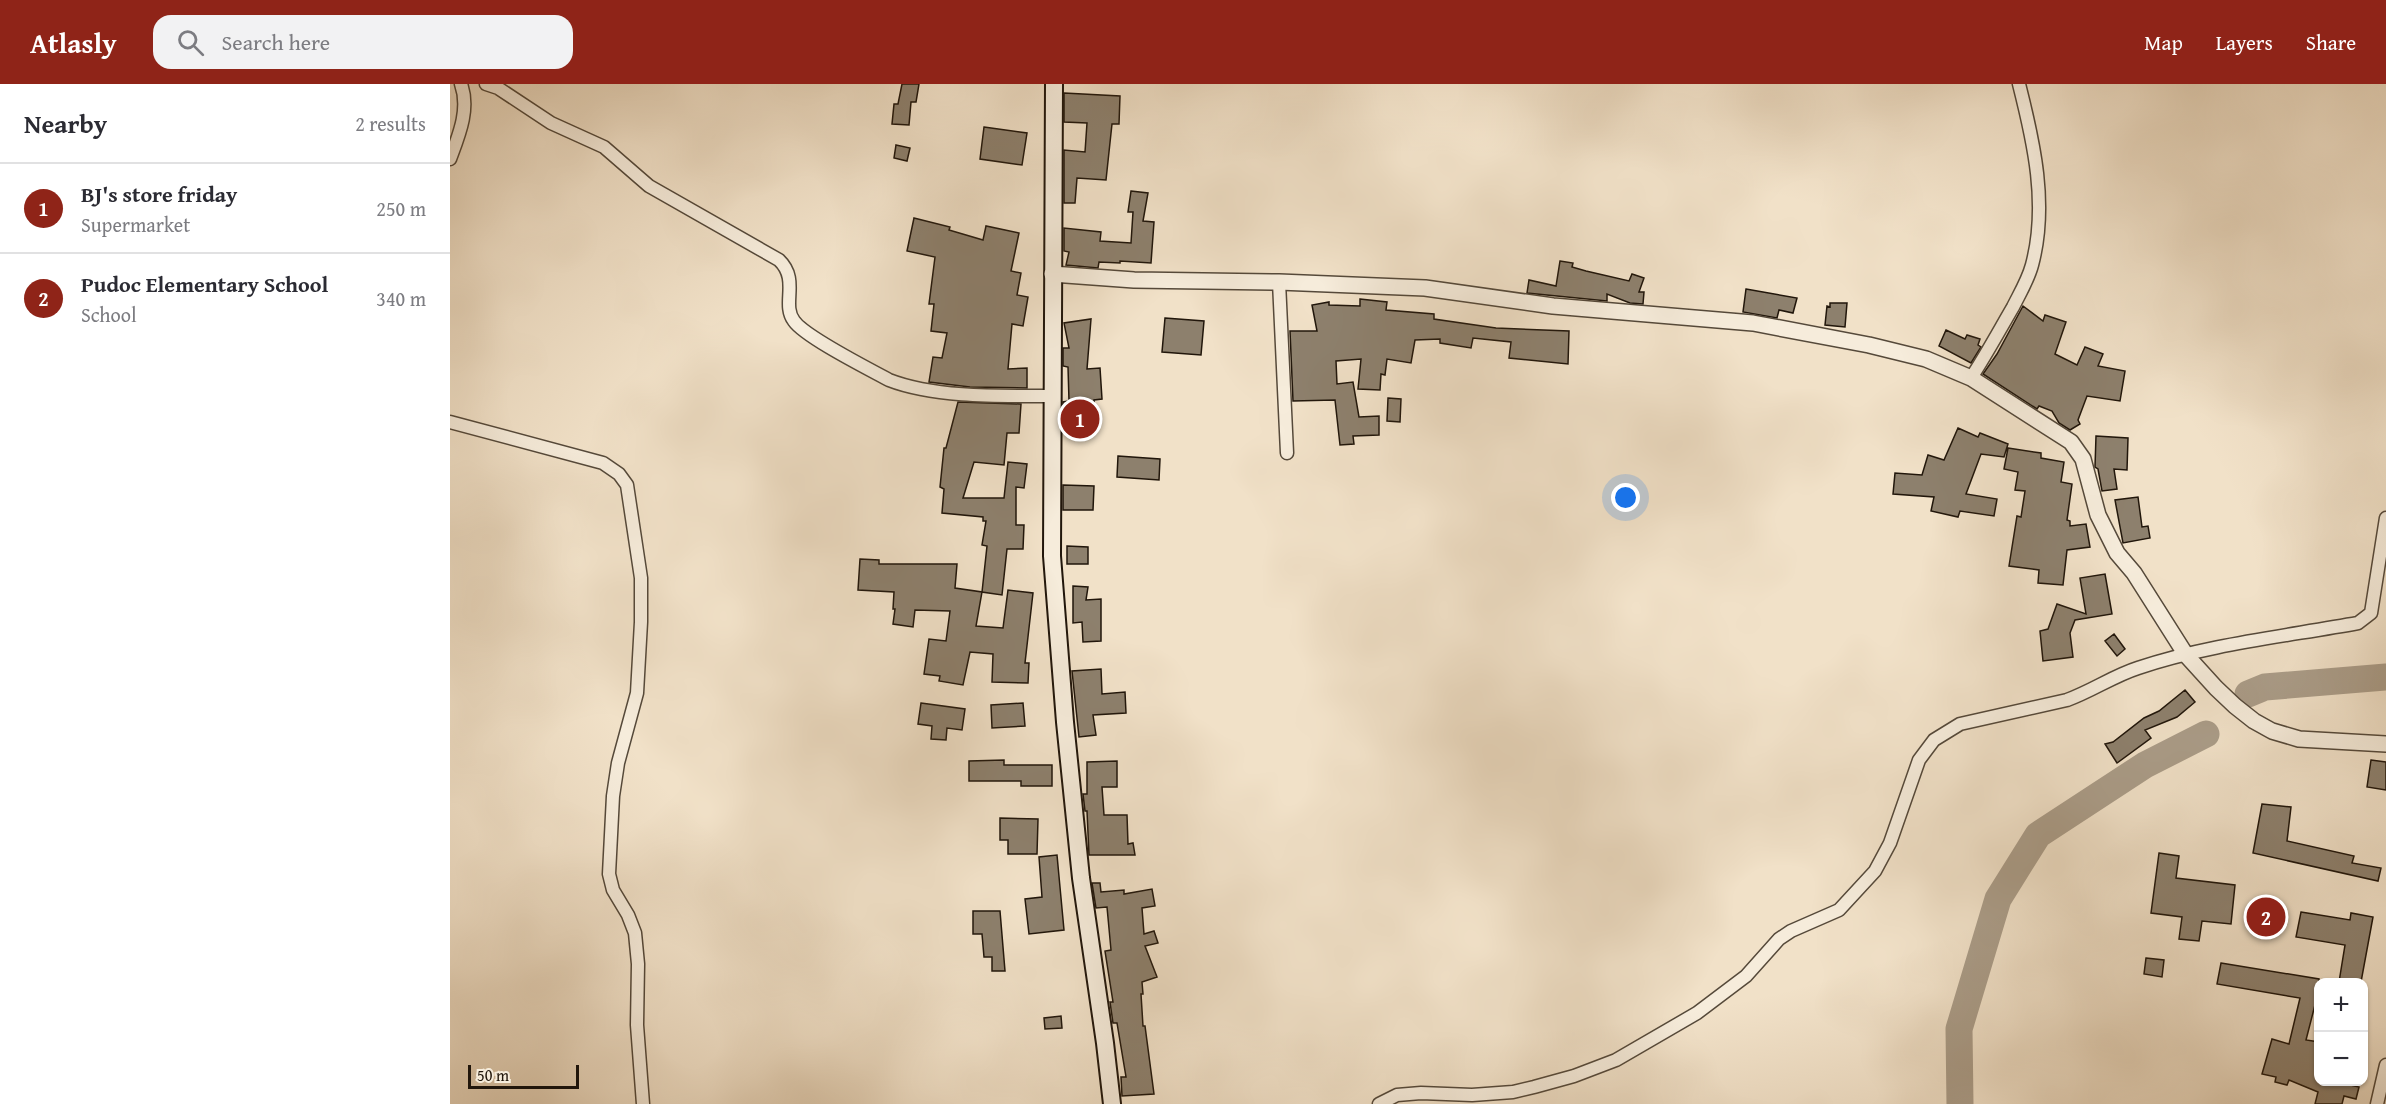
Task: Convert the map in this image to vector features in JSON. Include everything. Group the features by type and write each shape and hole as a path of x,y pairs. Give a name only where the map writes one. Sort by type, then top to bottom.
{"main road":[{"path":"1054,84 1052,556 1065,722 1081,878 1112,1104"}],"street":[{"path":"450,159 464,115 464,84"},
{"path":"486,84 498,88 551,123 604,147 649,186 779,260 786,266 790,275 790,313 793,321 810,334 880,374 903,385 986,397 1052,396"},
{"path":"1971,378 2024,288 2032,266 2038,234 2040,197 2032,143 2019,84"},
{"path":"1052,274 1134,280 1279,282 1425,288 1553,306 1753,323 1880,347 1926,359 1971,378 2071,442 2083,459 2098,515 2109,539 2186,655 2229,700 2254,721 2272,731 2299,739 2386,744"},
{"path":"1279,282 1287,453"},
{"path":"450,422 603,464 619,474 627,485 641,578 641,622 637,693 618,763 613,796 609,874 613,890 628,915 634,933 638,964 637,1025 643,1104"},
{"path":"1379,1104 1397,1095 1513,1092 1574,1076 1616,1060 1697,1013 1746,976 1779,939 1791,931 1839,910 1875,871 1890,843 1920,760 1934,740 1960,724 2084,695 2118,674 2186,655 2358,623 2371,613 2386,518"},
{"path":"2377,1104 2386,1065"}],"building":[{"path":"902,84 919,84 916,102 911,102 909,125 892,124 894,104 898,104"},
{"path":"1064,93 1120,96 1119,124 1112,124 1106,180 1077,178 1075,203 1064,203 1064,150 1085,152 1087,123 1064,122"},
{"path":"984,127 1027,133 1022,165 980,159"},
{"path":"896,145 910,148 907,161 894,158"},
{"path":"1131,191 1148,193 1143,221 1154,222 1151,263 1099,262 1098,268 1066,265 1069,252 1064,251 1064,228 1101,232 1100,241 1131,243 1133,212 1128,212"},
{"path":"914,218 950,227 949,230 983,240 986,226 1019,233 1011,271 1021,273 1017,295 1028,297 1023,326 1012,324 1008,369 1027,368 1027,388 970,387 929,382 933,357 942,358 947,333 931,331 934,304 929,304 935,257 907,251"},
{"path":"1560,261 1573,263 1572,267 1629,281 1632,274 1644,278 1639,292 1644,292 1643,304 1630,303 1607,294 1607,301 1527,293 1529,280 1556,286"},
{"path":"1746,289 1797,298 1793,313 1779,310 1777,318 1743,312"},
{"path":"1360,299 1387,302 1386,310 1434,314 1434,319 1496,328 1569,331 1568,364 1509,358 1511,342 1473,338 1471,348 1440,343 1440,339 1415,340 1411,363 1387,359 1385,375 1381,374 1380,390 1358,389 1361,359 1336,361 1337,384 1353,382 1359,417 1379,416 1379,435 1353,436 1354,444 1340,445 1335,400 1293,401 1290,331 1317,331 1312,305 1329,302 1329,305 1360,306"},
{"path":"1830,303 1847,303 1845,327 1825,325 1827,306 1830,307"},
{"path":"2023,306 2043,321 2045,315 2066,322 2055,354 2077,365 2085,347 2103,354 2098,366 2125,371 2120,401 2087,396 2078,420 2080,424 2070,430 2059,423 2052,411 2039,406 2037,409 1983,374 1997,354"},
{"path":"1165,318 1204,321 1201,355 1162,352"},
{"path":"1091,319 1087,369 1100,368 1102,399 1094,400 1095,417 1063,418 1063,402 1069,401 1068,367 1063,366 1063,348 1069,348 1064,323"},
{"path":"1946,330 1965,339 1967,335 1980,339 1978,345 1981,347 1971,363 1939,346"},
{"path":"1388,398 1401,399 1400,422 1387,421"},
{"path":"958,402 1021,404 1019,433 1007,433 1004,465 974,462 963,498 1004,498 1008,462 1027,464 1024,488 1016,487 1016,525 1024,525 1023,549 1007,549 1002,595 982,592 987,546 982,545 986,521 983,521 983,517 942,513 944,489 940,487 944,448 946,448"},
{"path":"1958,428 1978,437 1980,433 2008,444 2004,457 1981,454 1966,494 1997,499 1994,516 1960,511 1958,517 1931,511 1934,497 1893,494 1895,473 1922,475 1928,455 1944,460"},
{"path":"2096,436 2128,438 2127,470 2114,469 2117,489 2102,491 2098,469 2095,467"},
{"path":"2008,448 2041,453 2041,458 2064,462 2061,482 2072,484 2067,520 2070,521 2070,526 2086,524 2090,547 2067,550 2063,585 2038,583 2039,570 2009,566 2017,516 2021,517 2025,491 2015,490 2018,472 2004,469"},
{"path":"1118,456 1160,459 1159,480 1117,477"},
{"path":"1063,485 1094,486 1093,510 1063,510"},
{"path":"2138,497 2142,527 2148,526 2150,538 2123,543 2115,500"},
{"path":"1067,546 1088,547 1088,564 1067,564"},
{"path":"860,559 879,560 879,564 957,564 955,588 982,592 976,626 1003,628 1008,590 1033,593 1025,663 1029,663 1028,683 992,682 993,654 970,652 963,685 939,681 940,676 924,674 929,639 946,641 950,611 915,610 913,627 893,624 894,592 858,590"},
{"path":"2105,574 2112,614 2075,620 2070,633 2073,657 2043,661 2040,631 2048,629 2057,604 2086,614 2080,578"},
{"path":"1073,586 1088,587 1086,600 1101,599 1101,641 1083,642 1082,622 1073,623"},
{"path":"2114,634 2125,649 2117,656 2105,641"},
{"path":"1101,669 1102,694 1125,692 1126,713 1093,715 1096,735 1079,737 1072,671"},
{"path":"2185,690 2195,702 2177,717 2145,730 2151,738 2117,763 2105,744 2113,742 2144,718 2159,711"},
{"path":"921,703 965,709 962,730 947,728 946,740 931,739 932,726 918,724"},
{"path":"1023,703 1025,726 992,728 991,705"},
{"path":"1004,760 1004,765 1052,765 1052,786 1021,786 1021,781 969,781 969,761"},
{"path":"2371,760 2386,762 2386,790 2367,787"},
{"path":"1117,761 1117,787 1102,787 1104,815 1127,815 1128,844 1133,843 1135,855 1089,855 1087,811 1085,811 1083,794 1087,794 1087,762"},
{"path":"2262,804 2291,807 2287,841 2354,856 2352,863 2381,868 2378,881 2253,853"},
{"path":"1000,818 1038,819 1037,854 1008,854 1008,840 1000,840"},
{"path":"2159,853 2179,856 2176,878 2235,885 2231,924 2202,921 2199,941 2179,939 2182,917 2151,913"},
{"path":"1057,855 1064,930 1029,934 1025,899 1042,897 1039,857"},
{"path":"1092,883 1100,883 1101,892 1124,890 1124,894 1152,889 1155,906 1142,908 1144,934 1154,931 1158,943 1145,946 1157,977 1142,982 1143,994 1141,994 1143,1026 1145,1026 1154,1094 1122,1096 1121,1077 1126,1077 1117,1023 1113,1023 1110,1002 1113,1002 1105,951 1111,950 1107,907 1096,908"},
{"path":"973,911 1000,911 1005,971 992,971 992,957 984,957 982,934 973,934"},
{"path":"2301,912 2350,920 2351,913 2373,917 2362,978 2340,978 2345,945 2296,937"},
{"path":"2146,958 2164,960 2162,977 2144,974"},
{"path":"2221,963 2314,978 2314,1009 2306,1040 2314,1041 2314,1086 2359,1087 2356,1099 2344,1096 2342,1104 2315,1104 2318,1092 2289,1080 2287,1085 2275,1082 2276,1077 2262,1074 2272,1039 2289,1044 2300,998 2217,984"},
{"path":"1061,1016 1062,1028 1045,1029 1044,1018"}],"waterway":[{"path":"2248,694 2265,687 2386,677"},
{"path":"1960,1104 1959,1029 1998,899 2038,835 2145,765 2206,734"}],"place":[{"name":"BJ's store friday","path":"1080,419"},
{"name":"Pudoc Elementary School","path":"2266,917"}]}
